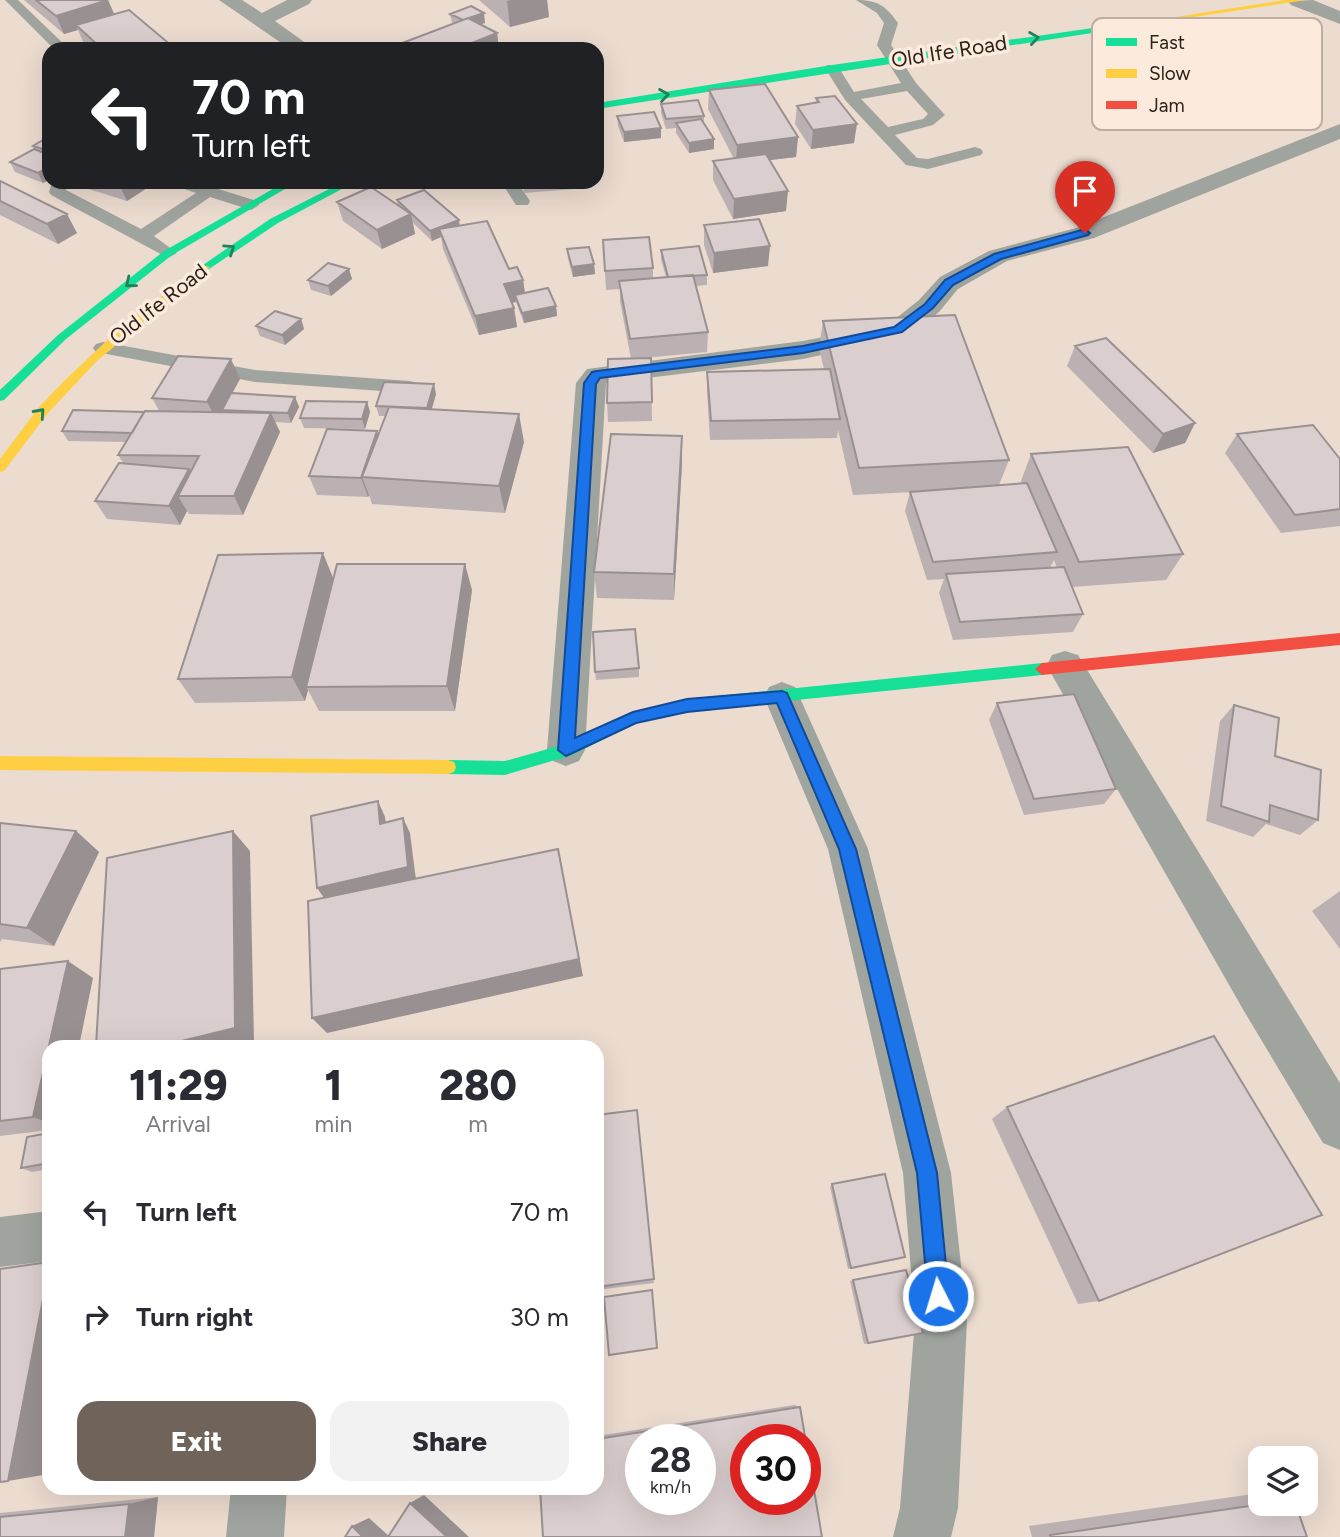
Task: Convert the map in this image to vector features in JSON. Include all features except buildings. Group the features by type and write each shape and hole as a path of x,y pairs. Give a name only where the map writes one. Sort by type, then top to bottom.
{"main road":[{"path":"1045,20 1192,0"},
{"name":"Old Ife Road","path":"1178,18 1300,0"},
{"name":"Old Ife Road","path":"604,105 832,68 1092,31"},
{"name":"Old Ife Road","path":"838,50 951,34"},
{"name":"Old Ife Road","path":"0,397 62,337 168,253 280,189"},
{"name":"Old Ife Road","path":"0,468 29,424 103,348 231,248 334,189"},
{"path":"0,763 505,768 566,750 633,718 687,705 1340,639"}],"street":[{"path":"229,0 294,42"},
{"path":"262,20 302,0"},
{"path":"1300,0 1340,18"},
{"path":"210,8 261,42"},
{"path":"566,750 590,383 597,375 803,350 898,330 929,306 949,283 998,256 1085,233 1340,131"},
{"path":"1065,665 1260,996 1340,1126"},
{"path":"782,697 848,849 927,1173 941,1320 929,1508 922,1537"},
{"path":"0,1242 42,1237"},
{"path":"255,1537 258,1495"}],"lane":[{"path":"863,0 882,10 891,23 884,45 910,86 937,115 935,119 884,133"},
{"path":"9,2 54,42"},
{"path":"832,68 850,97 906,157 919,164 975,152"},
{"path":"850,97 910,86"},
{"path":"58,189 57,192 142,236 168,253"},
{"path":"202,189 251,205"},
{"path":"514,189 522,201"},
{"path":"142,236 209,191"},
{"path":"103,348 255,376 410,387"}],"traffic: fast":[{"path":"604,105 1092,30"},
{"path":"0,397 62,337 168,253 280,189"},
{"path":"205,267 274,221 336,189"},
{"path":"448,767 505,768 566,750 633,718 687,705 1042,669"}],"traffic: slow":[{"path":"1177,18 1302,0"},
{"path":"0,468 44,410 93,358 147,311 205,267"},
{"path":"0,763 448,767"}],"traffic: jam":[{"path":"1042,669 1340,639"}],"route":[{"path":"938,1296 927,1173 848,849 782,697 687,705 633,718 566,750 590,383 597,375 803,350 898,330 929,306 949,283 998,256 1085,233"}]}
